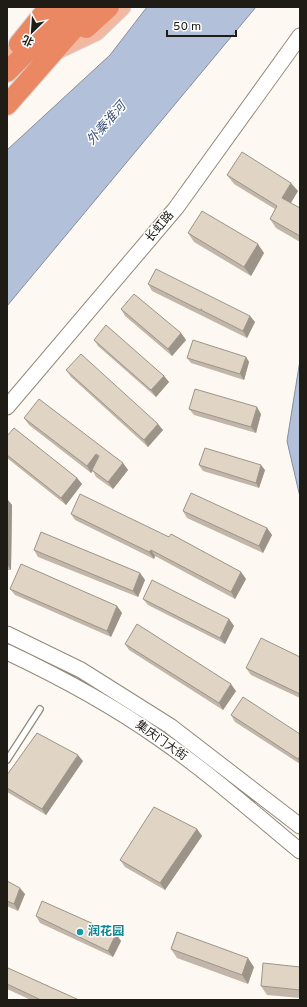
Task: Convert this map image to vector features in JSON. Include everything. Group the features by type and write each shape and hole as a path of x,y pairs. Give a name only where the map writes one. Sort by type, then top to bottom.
{"highway":[{"path":"7,105 56,51 93,7"},
{"path":"56,51 94,22 109,7"},
{"path":"8,56 61,10"},
{"path":"7,72 61,10"}],"main road":[{"path":"56,51 96,32 122,7"},
{"name":"长虹路","path":"7,407 176,208 300,36"},
{"name":"集庆门大街","path":"7,634 81,670 170,726 300,826"},
{"name":"集庆门大街","path":"7,652 59,677 117,711 160,739 198,767 300,851"}],"lane":[{"path":"7,760 40,709"}],"water":[{"name":"外秦淮河","path":"147,7 256,7 7,306 7,150 110,55"},
{"path":"300,360 300,497 287,441"}],"building":[{"path":"242,152 291,183 282,198 300,208 300,236 270,219 277,206 227,175"},
{"path":"202,211 258,244 244,267 188,233"},
{"path":"156,269 250,316 243,331 201,310 202,309 200,310 148,284"},
{"path":"134,294 181,333 168,349 121,309"},
{"path":"106,325 164,376 151,390 94,340"},
{"path":"193,340 246,357 240,374 187,358"},
{"path":"81,354 158,424 144,440 66,370"},
{"path":"195,389 257,407 251,427 189,409"},
{"path":"39,399 123,463 108,482 92,470 99,456 96,454 87,466 24,418"},
{"path":"14,428 77,478 61,498 7,455 7,436"},
{"path":"205,448 261,465 256,483 199,465"},
{"path":"191,493 267,528 259,546 183,511"},
{"path":"80,494 169,537 171,534 241,572 231,592 151,550 149,552 71,514"},
{"path":"41,532 140,573 133,591 34,550"},
{"path":"21,564 117,606 107,631 10,589"},
{"path":"152,580 229,619 220,638 143,599"},
{"path":"137,624 231,684 219,703 125,644"},
{"path":"261,638 300,657 300,694 246,668"},
{"path":"243,697 300,734 300,756 298,759 231,715"},
{"path":"37,733 78,755 42,809 7,788 7,775"},
{"path":"154,807 197,829 160,883 120,860"},
{"path":"7,881 20,888 14,904 7,901"},
{"name":"润花园","path":"42,901 116,934 108,951 36,916"},
{"path":"177,932 248,958 242,975 171,949"},
{"path":"263,963 300,967 300,990 261,986"},
{"path":"8,968 79,1000 41,1000 7,984"}],"place":[{"name":"润花园","path":"80,932"}]}
